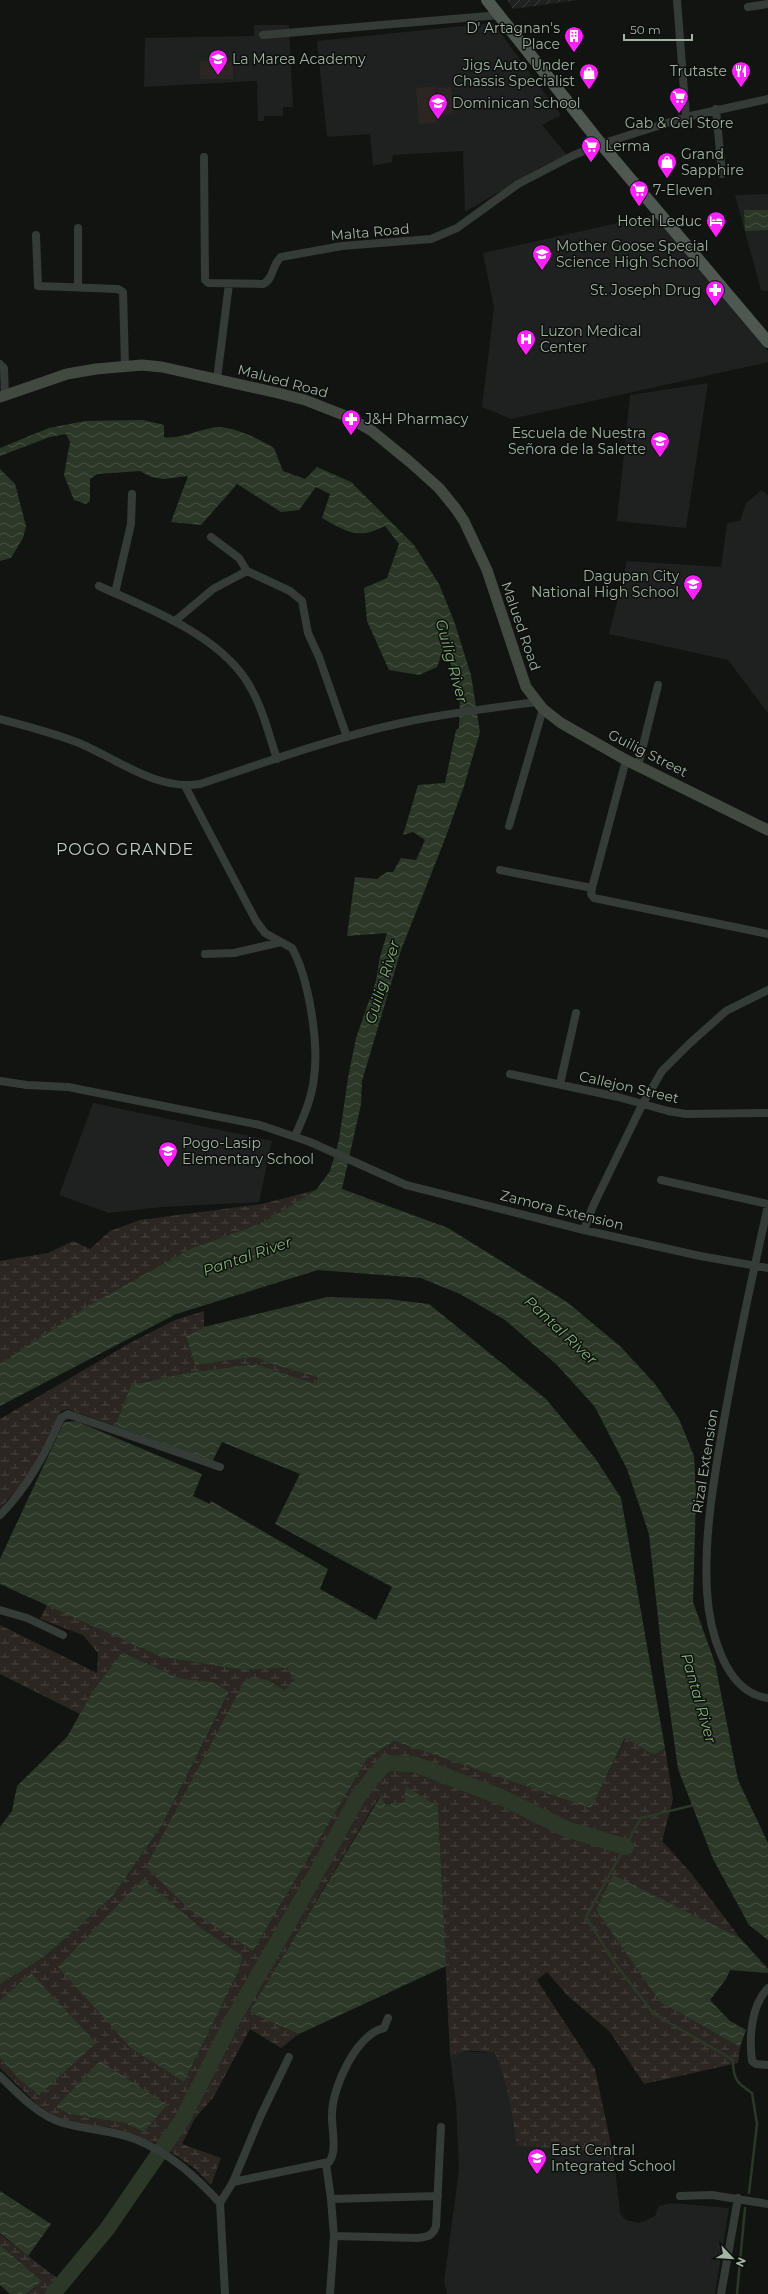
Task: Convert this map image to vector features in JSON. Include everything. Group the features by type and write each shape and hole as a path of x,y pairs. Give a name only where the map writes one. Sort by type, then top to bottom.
{"main road":[{"path":"487,0 601,144 768,342"}],"street":[{"path":"677,0 686,117"},
{"path":"748,7 768,4"},
{"path":"263,35 500,15"},
{"path":"601,144 686,117 768,98"},
{"path":"716,109 722,174"},
{"name":"Malta Road","path":"228,284 259,284 267,282 278,259 287,255 342,246 431,239 457,228 503,194 531,177 572,156 601,144"},
{"path":"204,157 205,280 208,283 228,284 217,379"},
{"path":"78,228 78,287"},
{"path":"36,235 38,286 118,289 124,294 125,366"},
{"path":"0,364 4,368 3,396"},
{"name":"Malued Road","path":"3,396 67,374 125,366 162,367 305,400 346,416 372,432 427,476 464,521 486,570 526,687"},
{"path":"114,593 132,524 132,494"},
{"path":"211,536 239,558 247,570 290,591 302,601 308,633 319,657 347,737"},
{"path":"175,621 213,588 247,570"},
{"path":"99,586 175,621 203,639 231,662 244,677 253,693 277,759"},
{"path":"638,766 658,685"},
{"name":"Guilig Street","path":"526,687 540,706 561,723 626,760 768,830"},
{"path":"0,719 79,743 151,777 185,786 200,784 347,737 400,723 450,713 540,706 509,826"},
{"path":"626,760 591,894 598,900 768,934"},
{"path":"185,786 256,921 265,933 292,948 306,985 315,1057 314,1079 295,1136"},
{"path":"500,870 592,888"},
{"path":"205,954 234,953 281,942"},
{"path":"584,1230 593,1206 642,1105 662,1071 689,1044 726,1011 768,990"},
{"path":"560,1084 576,1013"},
{"name":"Callejon Street","path":"510,1074 618,1097 642,1105 686,1114 768,1113"},
{"name":"Zamora Extension","path":"0,1081 27,1085 68,1086 260,1125 295,1136 354,1163 406,1184 584,1230 700,1256 768,1268"},
{"path":"661,1180 768,1205"},
{"name":"Rizal Extension","path":"768,1205 737,1342 715,1472 709,1517 707,1591 710,1616 718,1644 731,1674 745,1690 752,1694 768,1698"},
{"path":"0,1515 22,1490 35,1472 61,1418 68,1414 220,1467"},
{"path":"0,1610 27,1618 63,1635"},
{"path":"768,1988 763,1993 752,2023 750,2047 752,2061 756,2064 768,2065"},
{"path":"233,2182 326,2164 332,2158 331,2115 334,2094 338,2083 354,2053 367,2037 384,2028 388,2018"},
{"path":"225,2294 220,2203 233,2182 261,2115 289,2058"},
{"path":"0,2076 36,2108 57,2120 119,2134 171,2158 196,2178 220,2203"},
{"path":"334,2236 428,2237 436,2226 442,2127"},
{"path":"326,2164 334,2236 330,2294"},
{"path":"331,2199 438,2196"},
{"path":"680,2196 738,2198 768,2204"},
{"path":"721,2294 738,2198"}],"shaded area":[{"path":"507,0 578,0 513,9"},
{"name":"Dominican School","path":"493,23 561,115 542,125 567,155 539,168 465,212 463,151 393,155 392,162 373,166 370,134 327,137 317,41"},
{"name":"La Marea Academy","path":"254,25 289,25 293,107 283,107 283,116 264,116 264,121 258,121 257,81 144,87 145,38 254,36"},
{"path":"768,194 768,291 761,290 735,195"},
{"path":"653,215 768,351 768,362 511,419 482,407 494,308 483,253"},
{"name":"Escuela de Nuestra Señora de la Salette","path":"708,383 686,528 617,521 630,395"},
{"name":"Dagupan City National High School","path":"762,490 768,495 768,713 728,660 609,634 627,561 721,567 727,523 740,521 746,503"},
{"name":"Pogo-Lasip Elementary School","path":"93,1103 272,1141 259,1202 161,1207 109,1213 59,1195"},
{"name":"East Central Integrated School","path":"458,2051 495,2053 503,2070 510,2100 517,2146 578,2149 614,2159 620,2213 626,2220 640,2223 655,2216 659,2206 671,2203 729,2208 715,2294 447,2294 444,2282 459,2170 456,2104 450,2056"}],"green space":[{"path":"200,61 233,62 233,79 200,79"},
{"path":"435,86 437,123 419,124 416,88"},
{"path":"451,87 453,114 439,115 437,88"},
{"path":"316,1190 262,1223 192,1248 89,1305 0,1364 0,1261 48,1253 73,1241 90,1249 110,1231 140,1220 262,1204"},
{"path":"204,1311 204,1327 186,1336 195,1365 255,1357 268,1363 319,1377 316,1384 256,1364 192,1372 131,1385 115,1426 68,1409 61,1411 31,1469 19,1487 0,1508 0,1419 130,1343 175,1320"},
{"path":"47,1605 161,1657 243,1670 287,1668 294,1680 284,1690 268,1680 253,1951 367,1759 394,1741 591,1807 626,1738 654,1755 665,1748 673,1799 662,1841 691,1873 740,1938 613,1876 596,1910 660,2002 740,2047 738,2063 644,2084 610,2032 568,1996 547,1972 537,1980 595,2069 614,2159 578,2149 517,2146 506,2087 495,2053 466,2051 455,2053 450,2056 438,1806 406,1788 404,1802 386,1806 379,1797 249,2012 299,2034 281,2048 250,2029 213,2098 195,2118 182,2144 221,2158 211,2185 194,2168 161,2145 144,2139 65,2121 50,2113 38,2105 0,2068 0,2058 17,2077 31,1973 0,2000 0,1984 44,1957 112,1897 162,1825 229,1693 212,1682 179,1678 122,1652 93,1691 80,1714 0,1674 0,1625 97,1673 98,1653 83,1635 40,1619","holes":["201,1928 243,1956 238,1972 184,2082 133,2050","167,2105 144,2132 124,2123 70,2114"]},
{"path":"0,2234 62,2282 53,2294 26,2294 42,2281 0,2245"}],"water":[{"path":"744,210 768,210 768,230 745,231"},
{"path":"143,420 164,425 164,437 169,438 216,427 223,427 238,431 254,437 274,448 283,471 305,479 317,467 351,482 414,545 439,584 454,621 471,675 480,732 464,786 445,839 401,950 362,1081 361,1104 342,1189 448,1228 567,1302 621,1347 655,1384 679,1419 694,1456 696,1494 693,1602 715,1663 738,1780 768,1843 768,1940 749,1925 713,1859 678,1769 662,1655 649,1534 627,1469 595,1407 557,1365 505,1320 460,1294 421,1278 318,1270 176,1314 0,1406 0,1364 89,1305 192,1248 262,1223 316,1190 330,1171 339,1140 348,1078 356,1038 376,981 380,957 387,933 347,936 355,877 377,879 387,872 393,872 401,858 416,860 425,840 413,832 403,835 418,785 445,783 456,730 459,728 460,696 445,645 437,667 419,675 389,670 367,621 364,588 387,578 399,544 385,526 367,533 360,533 346,530 322,518 330,494 316,487 299,510 281,512 237,484 201,525 171,522 188,476 164,479 151,477 140,471 97,474 90,479 90,501 86,504 74,500 64,475 70,442 66,434 50,437 0,456 0,448 49,428 85,421"},
{"path":"0,469 15,484 26,526 23,538 11,558 0,561"},
{"path":"327,1297 387,1299 429,1304 546,1399 595,1458 621,1498 665,1748 654,1755 625,1738 591,1808 394,1741 367,1759 253,1951 190,1910 146,1867 246,1678 268,1680 284,1690 294,1680 287,1668 243,1670 161,1657 0,1584 0,1559 64,1422 76,1421 202,1474 193,1496 210,1504 211,1501 328,1569 320,1589 376,1620 392,1587 275,1524 300,1474 222,1442 212,1462 115,1426 131,1385 192,1372 256,1364 316,1384 318,1377 268,1363 255,1357 195,1365 186,1336 204,1327"},
{"path":"122,1652 179,1678 212,1682 229,1692 162,1825 112,1897 44,1957 0,1984 0,1827 12,1811 17,1786 67,1737 93,1691"},
{"path":"406,1787 438,1806 446,1966 299,2034 249,2012 380,1797 386,1805 404,1802"},
{"path":"613,1875 740,1938 768,1969 768,1973 730,1970 726,1979 710,2000 730,2021 746,2030 740,2047 660,2002 596,1910"},
{"path":"143,1879 201,1928 243,1956 238,1972 184,2082 133,2050 58,1967"},
{"path":"31,1973 96,2043 39,2095 17,2077 0,2058 0,2000"},
{"path":"100,2061 167,2105 144,2132 124,2123 70,2114 56,2107"},
{"path":"0,2191 51,2224 28,2256 0,2233"},
{"path":"0,2245 42,2281 26,2294 10,2294 0,2285"}],"waterway":[{"path":"53,2294 107,2229 182,2120 232,2021 359,1795 385,1763 414,1764 501,1797 566,1829 626,1847"},
{"path":"694,1805 641,1818 586,1917 614,1962 654,2014 730,2058 733,2061 734,2072 737,2080 752,2093 757,2124 749,2193"},
{"path":"737,2294 745,2208"}],"place":[{"name":"D' Artagnan's Place","path":"574,53"},
{"name":"La Marea Academy","path":"218,76"},
{"name":"Trutaste","path":"741,88"},
{"name":"Jigs Auto Under Chassis Specialist","path":"589,90"},
{"name":"Gab & Gel Store","path":"679,114"},
{"name":"Dominican School","path":"438,120"},
{"name":"Lerma","path":"591,163"},
{"name":"Grand Sapphire","path":"667,179"},
{"name":"7-Eleven","path":"639,207"},
{"name":"Hotel Leduc","path":"716,238"},
{"name":"Mother Goose Special Science High School","path":"542,271"},
{"name":"St. Joseph Drug","path":"715,307"},
{"name":"Luzon Medical Center","path":"526,356"},
{"name":"J&H Pharmacy","path":"351,436"},
{"name":"Escuela de Nuestra Señora de la Salette","path":"660,458"},
{"name":"Dagupan City National High School","path":"693,601"},
{"name":"Pogo-Lasip Elementary School","path":"168,1168"},
{"name":"East Central Integrated School","path":"537,2175"}],"district":[{"name":"POGO GRANDE","path":"125,849"}],"water label":[{"name":"Guilig River","path":"452,661"},
{"name":"Guilig River","path":"382,982"},
{"name":"Pantal River","path":"247,1256"},
{"name":"Pantal River","path":"561,1330"},
{"name":"Pantal River","path":"699,1698"}]}
